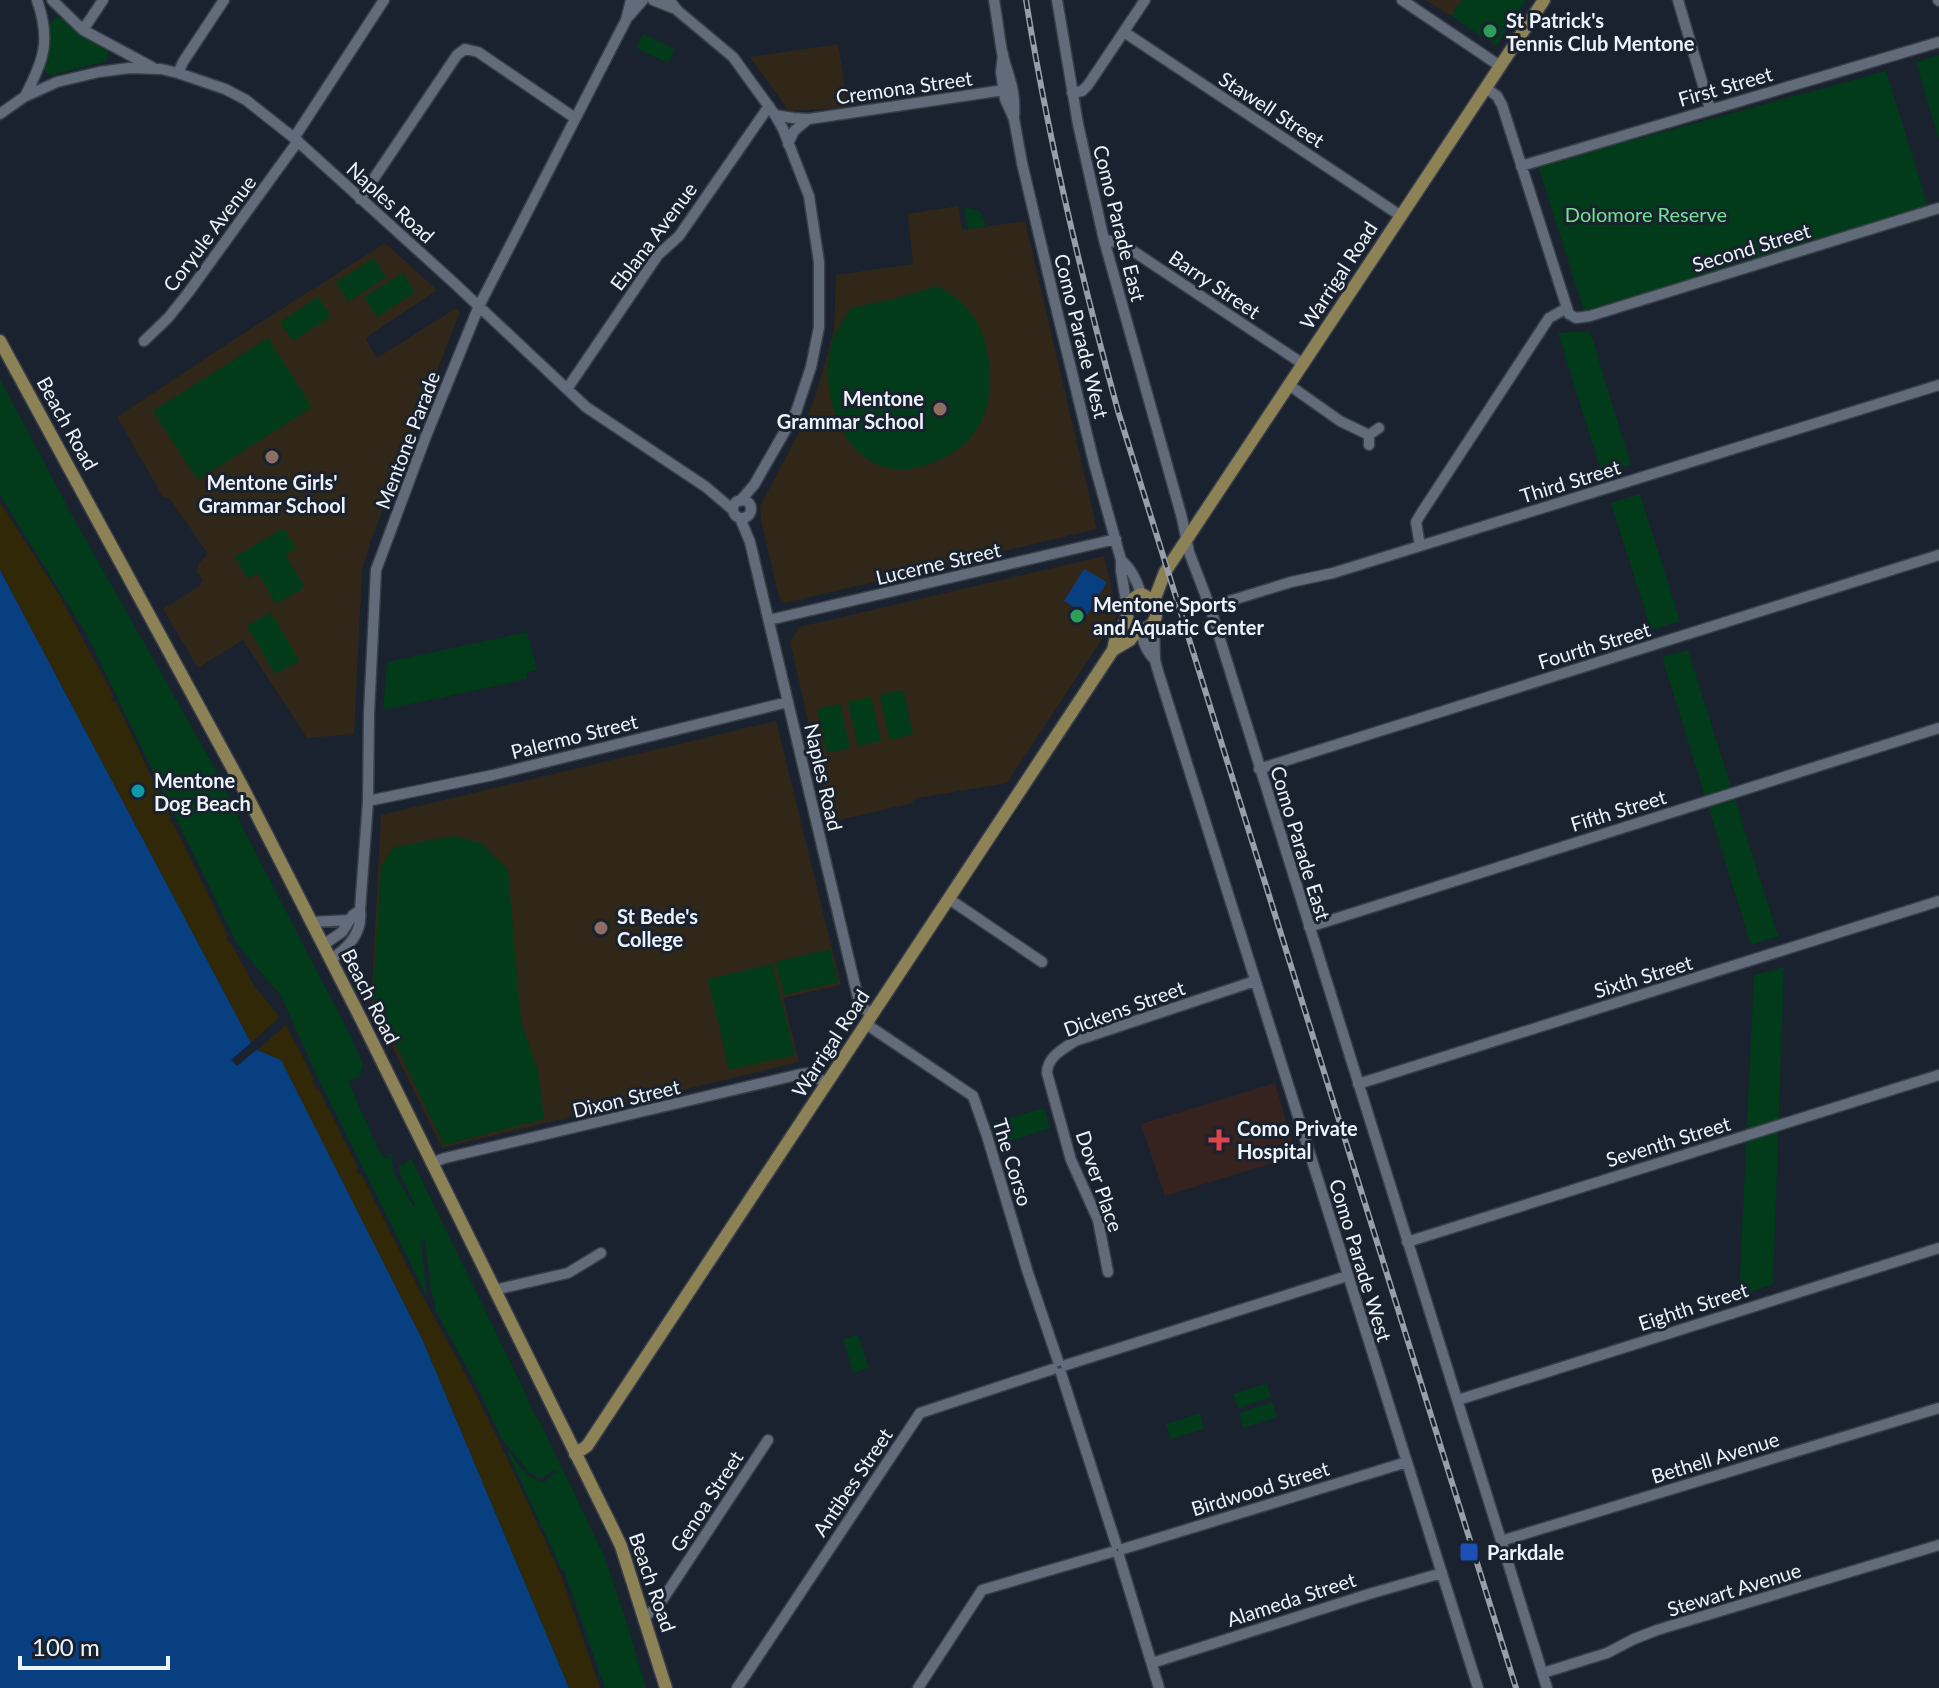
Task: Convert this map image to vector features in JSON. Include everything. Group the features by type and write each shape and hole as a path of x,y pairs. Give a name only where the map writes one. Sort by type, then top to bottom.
{"main road":[{"name":"Warrigal Road","path":"1153,603 1165,572 1544,0"},
{"name":"Beach Road","path":"0,341 241,784 621,1546 666,1688"},
{"name":"Warrigal Road","path":"1142,594 1165,572"},
{"path":"1142,594 1156,610 1154,623 1140,630 1133,626 1127,612 1133,598 1142,594"},
{"name":"Warrigal Road","path":"575,1454 587,1446 1113,650 1127,612"},
{"name":"Warrigal Road","path":"1113,650 1140,630"}],"street":[{"path":"24,97 43,57 46,39 37,0"},
{"path":"52,0 83,30 155,69"},
{"path":"83,30 103,0"},
{"path":"178,73 224,0"},
{"name":"Coryule Avenue","path":"144,341 188,293 296,140 384,0"},
{"name":"Mentone Parade","path":"626,20 631,0"},
{"name":"Mentone Parade","path":"330,960 346,949 361,921 376,570 479,306 626,20 643,0"},
{"path":"653,0 678,11"},
{"path":"669,0 733,57 772,110 809,196 819,262 819,327 811,367 796,412 742,508"},
{"name":"Como Parade West","path":"994,0 1015,100 1014,119"},
{"name":"Como Parade East","path":"1057,0 1072,93 1104,240 1189,552 1210,607 1547,1688"},
{"path":"1072,93 1082,91 1088,85 1145,0"},
{"path":"1402,0 1500,66"},
{"path":"1678,0 1710,109"},
{"path":"44,24 61,10"},
{"name":"Stawell Street","path":"1124,32 1401,216"},
{"name":"First Street","path":"1521,166 1939,42"},
{"path":"110,70 113,47"},
{"path":"360,199 457,55 465,49 478,52 575,118"},
{"name":"Como Parade West","path":"1003,54 1001,72 1004,90 1014,119 1094,463 1121,560 1127,612"},
{"name":"Naples Road","path":"0,114 24,97 57,82 129,68 178,73 225,89 246,100 296,140 586,407 742,508 859,1002 869,1020"},
{"path":"1420,546 1416,522 1422,512 1549,318 1570,313 1500,100 1486,88"},
{"name":"Cremona Street","path":"772,110 797,119 809,119 1004,90"},
{"name":"Eblana Avenue","path":"567,389 658,255 679,236 772,110"},
{"path":"788,144 794,131 809,119"},
{"name":"Second Street","path":"1570,313 1578,319 1590,316 1939,208"},
{"name":"Barry Street","path":"1104,240 1124,245 1303,364"},
{"path":"1289,385 1369,440 1379,428"},
{"name":"Third Street","path":"1210,607 1291,582 1333,573 1939,385"},
{"name":"Lucerne Street","path":"769,620 1116,539"},
{"name":"Fourth Street","path":"1259,769 1939,555"},
{"name":"Como Parade West","path":"1121,560 1137,581 1142,594"},
{"name":"Como Parade West","path":"1154,623 1155,660 1478,1688"},
{"name":"Como Parade West","path":"1140,630 1155,660"},
{"name":"Palermo Street","path":"368,801 504,772 788,702"},
{"name":"Fifth Street","path":"1309,927 1939,728"},
{"path":"949,899 1042,962"},
{"name":"Sixth Street","path":"1358,1084 1939,901"},
{"path":"323,945 342,932 360,910"},
{"path":"312,922 350,920"},
{"name":"Dickens Street","path":"1056,1103 1047,1066 1059,1051 1075,1041 1255,981"},
{"name":"The Corso","path":"869,1020 973,1096 1159,1688"},
{"name":"Dixon Street","path":"431,1163 801,1074 810,1073 827,1084"},
{"name":"Seventh Street","path":"1407,1242 1939,1075"},
{"name":"Dover Place","path":"1056,1103 1071,1160 1098,1220 1108,1272"},
{"name":"Eighth Street","path":"1458,1400 1939,1248"},
{"path":"494,1290 568,1273 601,1253"},
{"name":"Antibes Street","path":"737,1688 920,1413 1347,1276"},
{"name":"Bethell Avenue","path":"1501,1541 1939,1408"},
{"name":"Genoa Street","path":"644,1617 657,1608 768,1440"},
{"name":"Birdwood Street","path":"918,1688 982,1590 1407,1462"},
{"name":"Stewart Avenue","path":"1543,1673 1607,1653 1657,1630 1939,1545"},
{"name":"Alameda Street","path":"1152,1663 1442,1573"}],"shaded area":[{"path":"1426,0 1462,0 1451,16"},
{"path":"838,44 848,107 789,111 750,57"},
{"name":"Mentone Grammar School","path":"958,206 962,230 1025,221 1097,529 785,603 779,598 760,506 815,398 834,331 836,275 913,264 908,214"},
{"name":"Mentone Girls' Grammar School","path":"385,243 437,290 368,336 366,339 377,358 456,308 460,312 362,570 354,734 307,738 243,640 198,668 163,609 201,585 198,564 208,554 170,499 163,497 117,417"},
{"path":"1104,556 1118,615 1007,783 913,799 913,803 831,822 790,642 799,627"},
{"name":"St Bede's College","path":"776,721 841,985 783,998 799,1062 442,1148 371,1004 381,815"},
{"name":"Como Private Hospital","path":"1275,1083 1296,1156 1165,1196 1141,1124"}],"green space":[{"name":"St Patrick's Tennis Club Mentone","path":"1462,0 1526,0 1496,46 1451,16"},
{"path":"56,17 64,19 82,36 106,48 109,52 107,61 51,75 46,72 50,23"},
{"path":"643,34 675,49 668,63 636,48"},
{"path":"1939,55 1939,140 1916,62"},
{"name":"Dolomore Reserve","path":"1886,71 1928,206 1584,311 1538,166"},
{"path":"964,207 980,211 986,226 968,229"},
{"path":"374,258 386,277 348,302 336,282"},
{"path":"403,273 415,292 377,317 364,297"},
{"path":"937,286 967,308 984,338 990,381 985,412 970,437 946,457 909,469 882,467 850,443 834,412 828,378 831,346 851,308"},
{"path":"318,297 331,316 293,341 280,322"},
{"path":"1590,331 1631,465 1602,474 1558,333"},
{"path":"268,338 312,407 198,480 153,411"},
{"path":"0,379 73,517 218,774 351,1037 363,1064 359,1077 348,1081 380,1153 384,1159 392,1154 393,1172 414,1207 399,1172 399,1163 403,1166 411,1158 604,1556 646,1688 605,1688 564,1571 507,1451 538,1481 544,1482 557,1472 555,1470 543,1478 537,1478 501,1438 477,1386 434,1308 425,1239 421,1240 427,1297 316,1074 281,996 237,944 87,635 0,495"},
{"path":"1640,494 1680,621 1651,630 1611,503"},
{"path":"284,528 296,548 285,555 305,587 276,604 258,573 248,579 235,557"},
{"path":"271,612 299,661 275,674 247,626"},
{"path":"527,632 537,670 526,673 527,679 383,710 387,662"},
{"path":"1688,650 1778,936 1751,945 1662,657"},
{"path":"903,690 913,734 890,740 880,695"},
{"path":"871,697 881,741 858,746 848,702"},
{"path":"840,704 850,748 827,753 817,709"},
{"path":"453,836 481,843 508,870 521,1022 538,1070 544,1119 444,1145 373,997 381,866 394,847"},
{"path":"830,949 838,982 784,995 775,962"},
{"path":"772,964 795,1055 729,1070 708,979"},
{"path":"1784,967 1773,1284 1739,1296 1754,975"},
{"path":"1044,1108 1050,1128 994,1146 987,1124"},
{"path":"858,1335 869,1368 853,1373 843,1339"},
{"path":"1267,1383 1271,1397 1238,1408 1233,1394"},
{"path":"1272,1402 1277,1417 1243,1428 1239,1413"},
{"path":"1200,1413 1204,1429 1171,1439 1166,1424"}],"sand":[{"name":"Mentone Dog Beach","path":"0,502 61,598 113,695 113,702 116,702 169,819 228,936 226,938 254,986 280,1017 251,1043 0,570"},
{"path":"286,1025 358,1168 356,1170 361,1174 500,1443 561,1575 600,1688 569,1688 423,1341 368,1233 257,1050"}],"water":[{"path":"1084,569 1107,582 1087,615 1064,601"},
{"path":"0,570 251,1043 257,1050 281,1060 423,1341 569,1688 0,1688"}],"pier":[{"path":"254,1040 260,1047 237,1066 231,1060"}],"railway":[{"path":"1026,0 1066,207 1118,411 1516,1688"}],"place":[{"name":"St Patrick's Tennis Club Mentone","path":"1490,31"},
{"name":"Mentone Grammar School","path":"940,409"},
{"name":"Mentone Girls' Grammar School","path":"272,457"},
{"name":"Mentone Sports and Aquatic Center","path":"1077,616"},
{"name":"Mentone Dog Beach","path":"138,791"},
{"name":"St Bede's College","path":"601,928"},
{"name":"Como Private Hospital","path":"1219,1140"},
{"name":"Parkdale","path":"1469,1552"}]}
